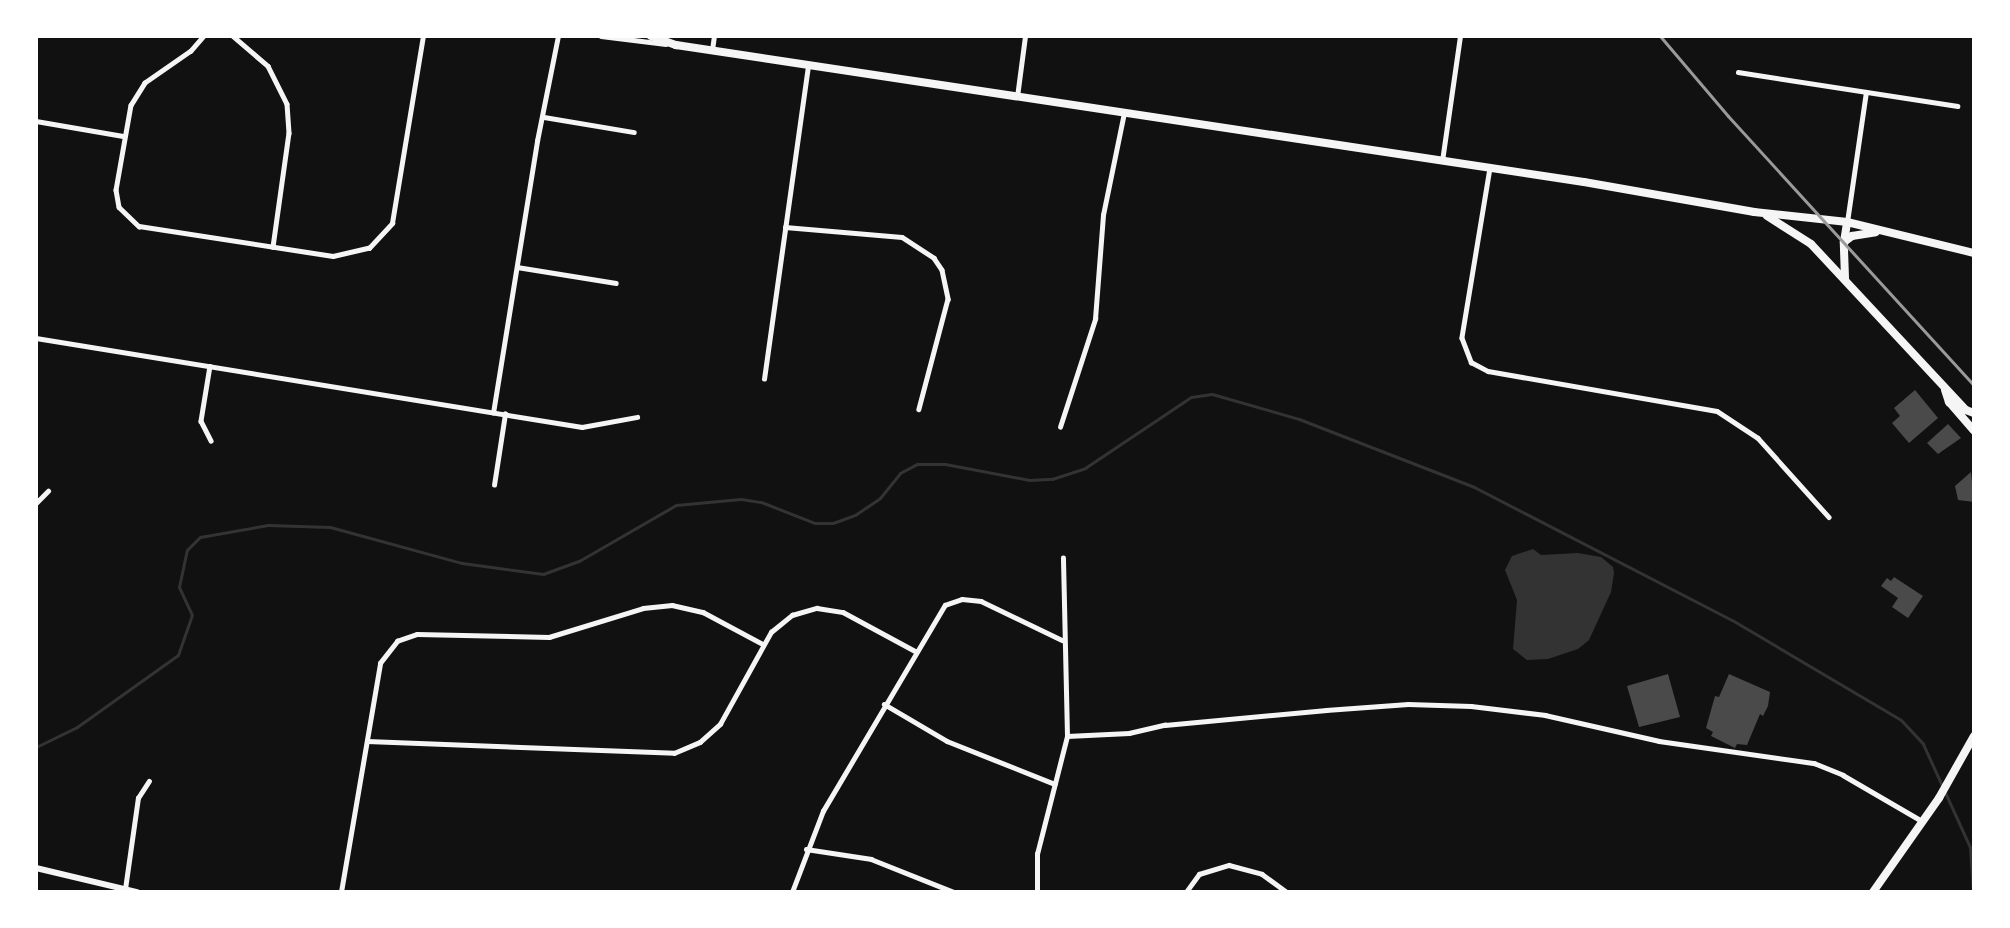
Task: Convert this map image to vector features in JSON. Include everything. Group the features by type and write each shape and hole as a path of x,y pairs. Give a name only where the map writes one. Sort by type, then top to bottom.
{"main road":[{"path":"651,36 676,45 1490,168 1754,212 1847,222 1911,235 1974,253"},
{"path":"1754,212 1793,230 1846,281 1943,386 1974,413"},
{"path":"1846,281 1841,258 1847,222"},
{"path":"1844,242 1866,232 1911,235"},
{"path":"1943,386 1949,402 1974,431"},
{"path":"1873,892 1939,798 1961,763 1974,736"}],"street":[{"path":"204,36 191,51 141,88 131,105 123,136 116,198 130,221 273,247 346,256 369,248 386,233 397,211 423,36"},
{"path":"233,36 268,66 287,104 289,134 273,247"},
{"path":"493,413 558,36"},
{"path":"601,36 676,45"},
{"path":"712,50 714,36"},
{"path":"1017,96 1025,36"},
{"path":"1442,161 1460,36"},
{"path":"764,379 808,65"},
{"path":"1738,72 1957,106"},
{"path":"1847,222 1866,92"},
{"path":"1060,428 1095,319 1103,215 1124,113"},
{"path":"544,117 634,132"},
{"path":"36,121 123,136"},
{"path":"1490,168 1462,338 1471,362 1488,371 1717,411 1758,438 1829,517"},
{"path":"785,227 902,237 934,258 942,270 948,299 918,409"},
{"path":"517,267 615,283"},
{"path":"36,338 582,427 637,417"},
{"path":"210,366 201,421 211,441"},
{"path":"494,485 505,414"},
{"path":"36,503 48,491"},
{"path":"1037,892 1036,854 1067,736 1062,640 1063,558"},
{"path":"792,892 806,849 834,791 938,612 962,598 981,601 1062,640"},
{"path":"341,892 380,663 390,647 407,636 549,637 644,608 672,605 703,612 763,644"},
{"path":"367,741 674,753 700,742 720,724 763,644 780,623 817,608 852,616 915,651"},
{"path":"884,704 947,741 1055,784"},
{"path":"1067,736 1129,733 1165,725 1326,710 1408,704 1471,705 1545,715 1659,741 1785,757 1843,775 1922,821"},
{"path":"125,889 138,798 149,781"},
{"path":"806,849 871,859 954,892"},
{"path":"1186,892 1199,874 1229,865 1262,874 1287,892"},
{"path":"36,868 137,892"}],"shaded area":[{"path":"1533,549 1541,555 1578,553 1601,557 1613,567 1614,573 1611,592 1589,640 1578,649 1548,659 1527,660 1513,649 1517,600 1505,570 1512,556"}],"building":[{"path":"1915,390 1938,418 1909,443 1892,423 1900,416 1894,408"},
{"path":"1948,424 1961,438 1938,454 1927,443"},
{"path":"1971,472 1974,502 1958,500 1955,486"},
{"path":"1894,577 1923,596 1908,618 1892,607 1898,598 1881,586 1887,578 1891,581"},
{"path":"1668,674 1680,717 1639,727 1627,686"},
{"path":"1729,674 1770,692 1768,706 1763,716 1760,714 1747,745 1737,744 1735,748 1711,736 1713,732 1706,728 1715,696 1719,697"}],"waterway":[{"path":"36,747 77,727 178,655 192,615 179,587 187,550 200,537 268,525 330,527 462,563 543,574 579,561 676,505 741,499 761,502 815,523 833,523 855,515 880,498 900,473 917,464 945,464 1030,480 1052,479 1085,468 1191,397 1212,394 1299,419 1474,487 1732,620 1901,720 1923,744 1970,847 1973,892"}],"railway":[{"path":"1660,36 1728,116 1974,385"}]}
